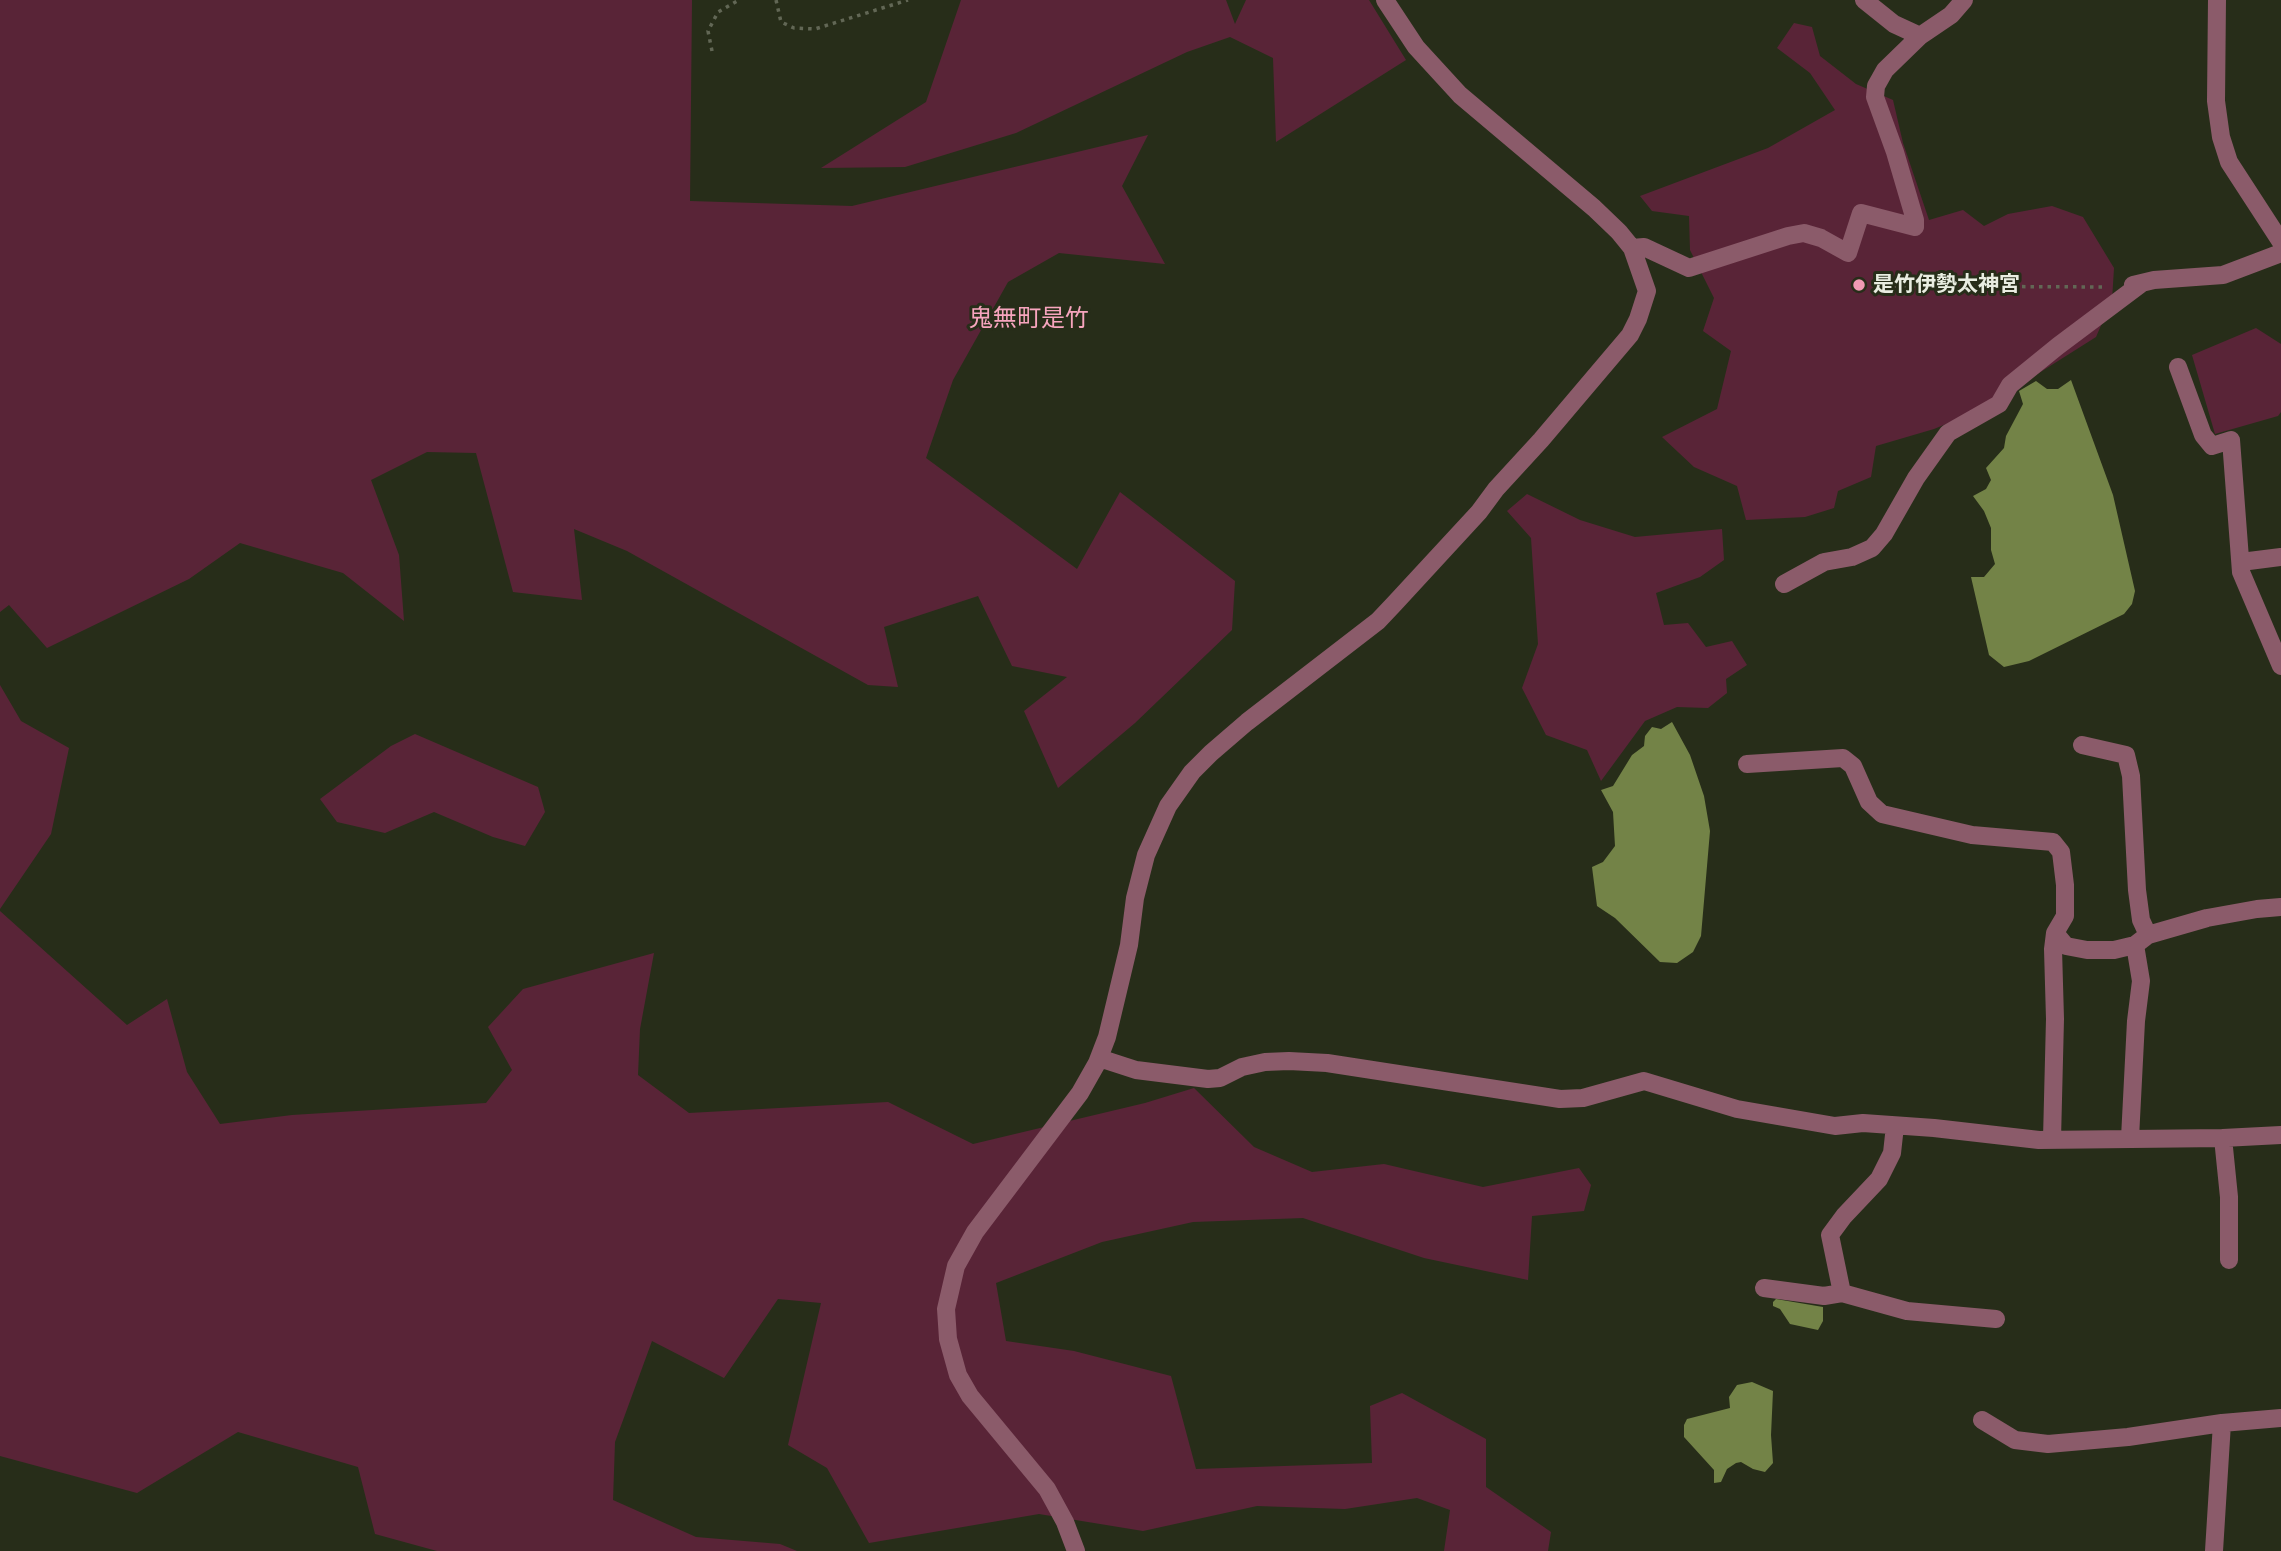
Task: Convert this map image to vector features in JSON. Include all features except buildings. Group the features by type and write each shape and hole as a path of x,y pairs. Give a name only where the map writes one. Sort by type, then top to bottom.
{"street":[{"path":"1076,1551 1065,1522 1046,1489 970,1396 958,1375 948,1339 946,1309 956,1266 975,1232 1080,1093 1099,1058 1107,1037 1129,945 1135,898 1146,855 1168,806 1192,772 1247,722 1378,621 1479,512 1630,335 1647,290 1632,248 1594,208 1460,95 1416,47 1385,0"},
{"path":"1864,0 1894,24 1920,36"},
{"path":"1632,248 1644,247 1689,268 1804,233 1821,238 1848,253 1861,213 1915,227 1895,152 1875,97 1876,86 1885,70 1920,36 1951,15 1964,0"},
{"path":"2217,0 2216,101 2221,137 2230,162 2281,242"},
{"path":"2122,288 2154,280 2223,275 2281,253"},
{"path":"1784,584 1824,562 1852,557 1872,548 1884,534 1916,478 1948,433 1999,404 2010,386 2057,345 2141,283"},
{"path":"2178,367 2203,435 2212,446 2231,439 2241,572 2281,666"},
{"path":"2241,562 2281,556"},
{"path":"2082,745 2126,755 2131,776 2141,920 2141,981 2136,1021 2130,1138"},
{"path":"1747,764 1843,758 1853,766 1869,802 1882,814 1972,835 2053,842 2061,852 2065,916 2055,933 2053,949 2055,1018 2052,1139"},
{"path":"2055,933 2066,946 2087,950 2114,950 2207,918 2281,907"},
{"path":"1099,1058 1136,1070 1208,1079 1220,1078 1242,1067 1265,1062 1327,1063 1560,1099 1583,1098 1644,1081 1737,1109 1835,1126 1863,1124 1934,1128 2039,1140 2281,1135"},
{"path":"1842,1293 1830,1235 1844,1216 1880,1179 1892,1153 1895,1126"},
{"path":"2223,1138 2230,1197 2229,1260"},
{"path":"1764,1288 1824,1296 1842,1293 1908,1311 1996,1319"},
{"path":"1982,1420 2015,1440 2048,1444 2281,1418"},
{"path":"2214,1551 2222,1423"}],"path":[{"path":"712,51 708,31 718,12 740,0"},
{"path":"776,0 781,22 794,28 815,29 908,0"},
{"path":"1886,286 2122,288"}],"shaded area":[{"path":"0,0 692,0 690,201 852,206 1148,135 1122,186 1165,264 1059,253 1008,282 953,380 926,458 1077,569 1120,492 1235,581 1232,630 1135,723 1058,788 1024,711 1067,677 1012,666 978,596 884,627 898,687 868,685 627,551 574,529 582,600 513,592 476,453 427,452 371,480 399,555 404,621 343,573 240,543 189,579 47,648 9,605 0,612"},
{"path":"961,0 1226,0 1235,24 1246,0 1369,0 1406,60 1276,142 1273,58 1230,37 1187,52 1016,133 905,167 821,168 926,102"},
{"path":"1794,23 1812,27 1820,56 1856,84 1893,100 1903,143 1929,220 1963,210 1984,226 2008,214 2052,206 2083,217 2114,268 2112,300 2096,337 1982,409 1934,429 1876,446 1871,477 1838,491 1834,508 1805,517 1746,520 1737,486 1694,467 1662,437 1717,409 1731,351 1703,331 1714,298 1690,250 1689,216 1652,211 1640,196 1768,148 1835,110 1810,73 1777,48"},
{"path":"2256,328 2281,344 2281,412 2278,416 2215,434 2192,355"},
{"path":"2071,380 2113,495 2135,591 2132,604 2124,614 2029,661 2004,667 1989,655 1971,577 1984,577 1995,564 1991,550 1991,528 1984,511 1973,496 1986,489 1991,480 1986,468 2004,448 2006,436 2023,404 2019,391 2036,381 2047,389 2058,389"},
{"path":"1527,494 1580,520 1635,537 1722,529 1724,560 1700,577 1656,593 1664,625 1688,623 1706,647 1732,641 1747,665 1726,679 1727,693 1708,708 1677,707 1645,721 1601,781 1587,750 1546,735 1522,688 1538,644 1531,538 1507,511"},
{"path":"0,685 21,721 69,748 51,834 0,909"},
{"path":"1672,722 1690,755 1704,796 1710,831 1701,936 1693,952 1677,963 1660,962 1615,918 1597,906 1592,867 1603,862 1615,846 1613,812 1601,790 1613,786 1632,755 1644,746 1645,736 1652,727 1661,729"},
{"path":"415,734 538,787 545,812 525,846 493,837 434,812 385,833 337,822 320,799 391,746"},
{"path":"0,911 127,1025 167,999 187,1072 220,1124 292,1115 486,1103 512,1070 488,1027 523,989 654,953 640,1029 638,1075 689,1113 888,1102 973,1144 1145,1103 1194,1088 1254,1147 1312,1172 1384,1164 1483,1187 1579,1168 1591,1185 1584,1211 1532,1216 1528,1280 1424,1258 1303,1218 1193,1222 1102,1242 996,1283 1006,1341 1074,1351 1171,1376 1196,1469 1372,1463 1370,1406 1402,1393 1486,1439 1486,1487 1551,1532 1548,1551 1444,1551 1450,1510 1417,1498 1345,1509 1257,1506 1143,1531 1039,1514 869,1543 827,1468 788,1445 821,1303 778,1299 724,1378 652,1341 615,1442 613,1500 696,1537 780,1544 797,1551 437,1551 375,1534 358,1467 238,1432 137,1493 0,1456"},
{"path":"1776,1299 1823,1307 1823,1321 1818,1330 1790,1324 1780,1309 1773,1306"},
{"path":"1752,1382 1773,1391 1773,1463 1765,1472 1741,1462 1736,1463 1727,1469 1721,1482 1714,1483 1714,1470 1684,1437 1684,1425 1687,1419 1730,1408 1729,1397 1737,1385"}],"place":[{"name":"是竹伊勢太神宮","path":"1859,285"}],"district":[{"name":"鬼無町是竹","path":"1029,319"}]}
